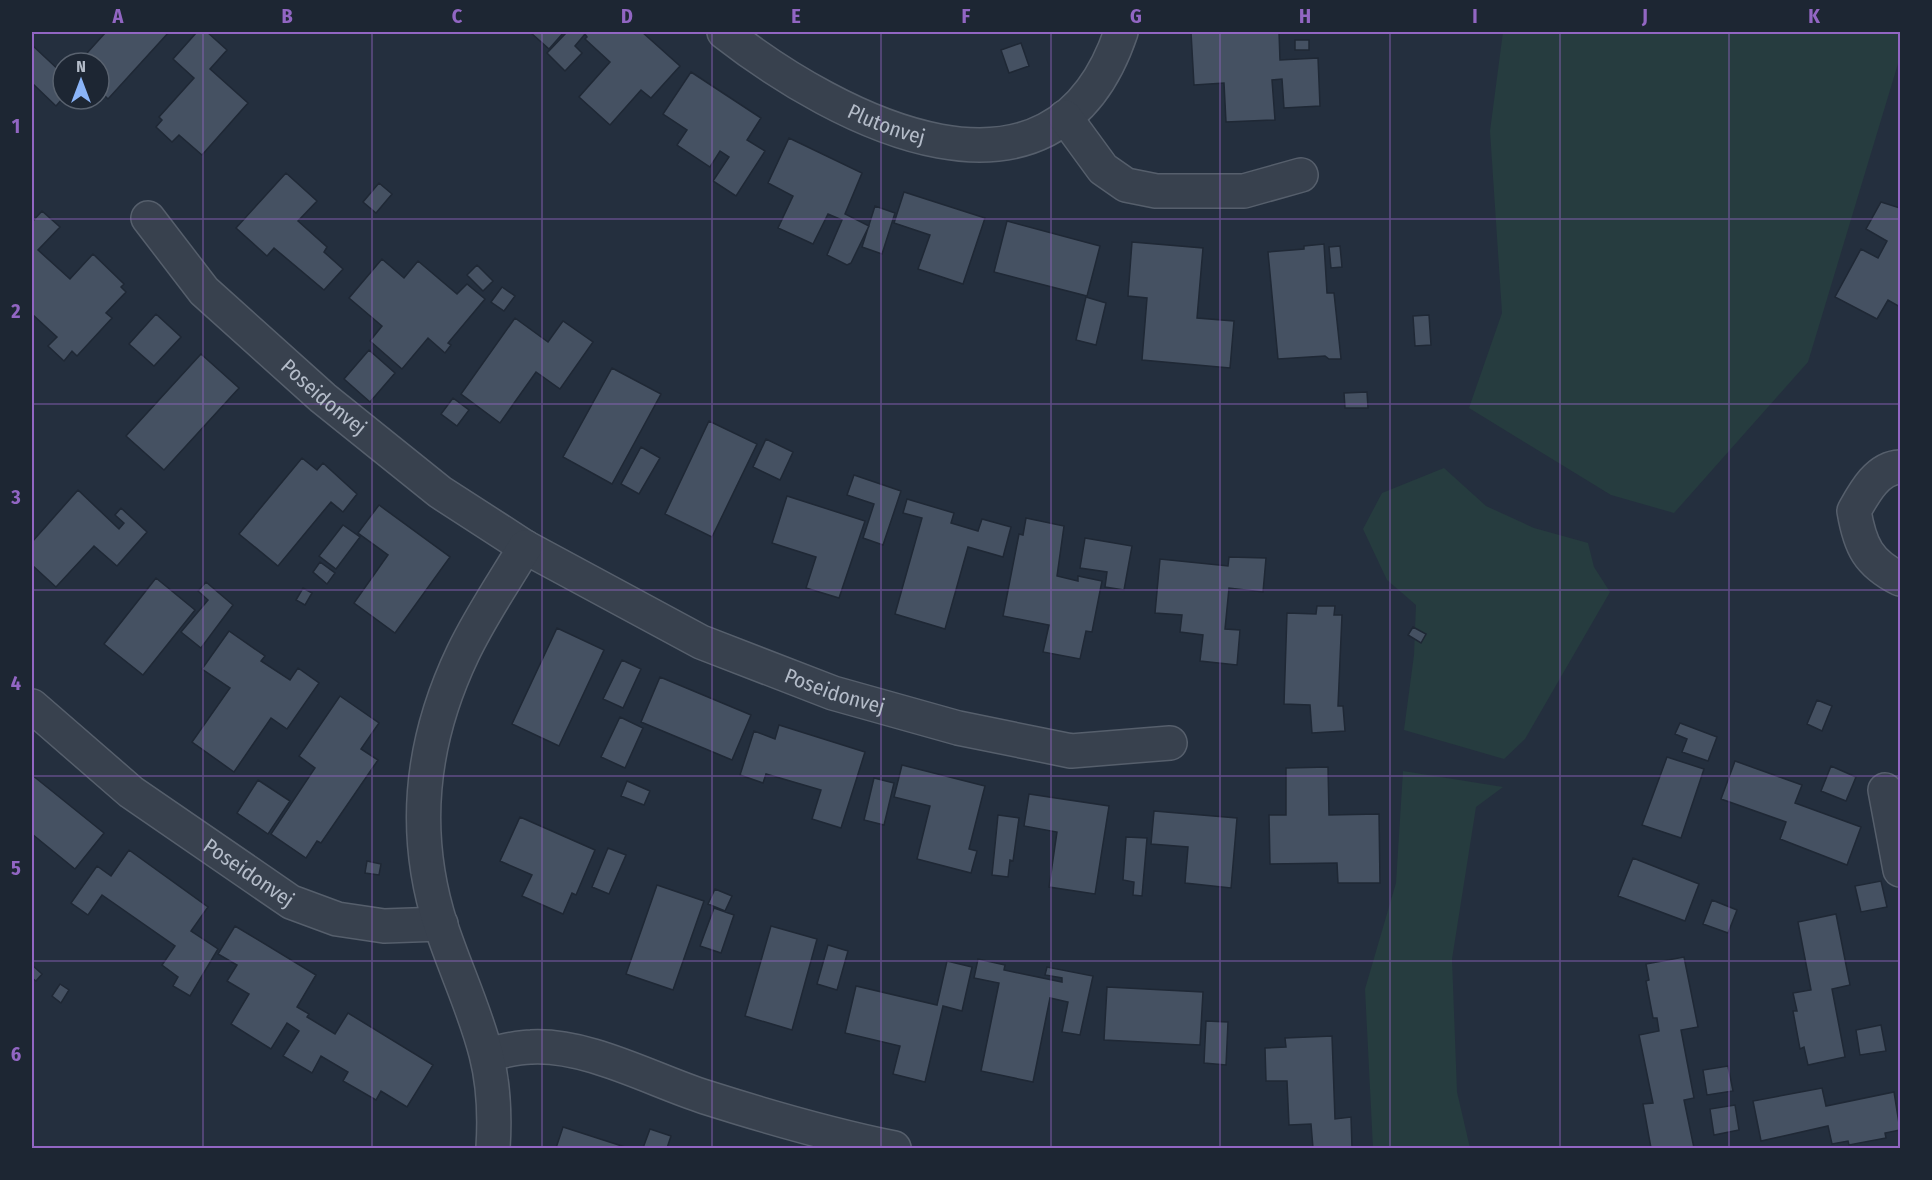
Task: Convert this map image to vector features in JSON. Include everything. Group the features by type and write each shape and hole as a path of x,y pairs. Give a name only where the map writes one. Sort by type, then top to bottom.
{"street":[{"name":"Plutonvej","path":"724,32 794,79 873,123 935,142 975,147 1008,144 1065,117 1094,87 1113,54 1121,32"},
{"path":"1065,117 1103,169 1126,185 1156,191 1244,191 1301,175"},
{"name":"Poseidonvej","path":"148,218 204,291 323,398 440,492 525,547 701,642 833,693 958,728 1071,751 1170,743"},
{"path":"1900,467 1891,468 1868,486 1854,511 1859,541 1880,569 1900,579"},
{"path":"494,1149 495,1110 487,1054 441,924 426,868 422,818 428,760 442,703 464,652 525,547"},
{"name":"Poseidonvej","path":"32,706 131,792 291,902 336,919 384,926 441,924"},
{"path":"1885,790 1900,870"},
{"path":"487,1054 531,1047 560,1048 592,1057 703,1097 816,1132 894,1149"}],"green space":[{"path":"1503,32 1900,32 1900,57 1808,362 1674,513 1611,495 1469,408 1502,313 1490,131"},
{"path":"1444,468 1486,506 1534,528 1588,543 1594,567 1610,592 1525,739 1504,759 1404,730 1414,655 1416,605 1387,580 1363,529 1382,493"},
{"path":"1403,771 1503,787 1476,807 1452,959 1457,1092 1470,1148 1373,1148 1365,989 1396,883"}],"building":[{"path":"106,32 169,32 111,96 111,51 89,51"},
{"path":"197,32 207,32 227,50 210,69 248,103 202,155 179,135 172,142 156,127 162,120 159,117 194,78 173,59"},
{"path":"530,32 564,32 549,49"},
{"path":"567,32 642,32 680,66 651,98 641,90 610,125 579,97 610,62 585,39 587,37 585,34 575,46 582,53 565,71 547,53"},
{"path":"1191,32 1279,32 1280,60 1318,58 1320,106 1284,108 1282,79 1272,80 1275,120 1226,122 1224,83 1194,85"},
{"path":"1295,40 1309,40 1309,50 1295,50"},
{"path":"1021,43 1029,66 1009,73 1001,50"},
{"path":"32,45 51,63 51,101 32,83"},
{"path":"691,72 761,118 747,140 765,151 736,196 713,181 729,157 720,151 710,167 677,145 687,130 663,114"},
{"path":"789,138 862,173 845,214 869,226 851,263 847,265 827,255 842,220 828,214 813,244 778,228 793,196 768,183"},
{"path":"286,173 317,201 298,221 327,247 324,252 343,269 324,290 274,248 267,256 236,228"},
{"path":"379,183 392,194 376,213 363,202"},
{"path":"904,192 985,218 963,284 918,269 930,235 894,223"},
{"path":"1881,202 1900,208 1900,307 1888,300 1877,319 1835,297 1861,249 1878,258 1887,241 1866,229"},
{"path":"875,206 895,213 882,254 862,247"},
{"path":"42,211 60,227 38,250 70,279 93,254 124,284 121,287 126,292 106,313 112,318 77,356 72,351 64,361 48,346 57,337 32,314 32,222"},
{"path":"1007,221 1100,246 1087,296 994,272"},
{"path":"1132,242 1203,248 1197,318 1234,321 1230,368 1142,360 1147,298 1128,296"},
{"path":"1324,244 1327,293 1334,293 1341,359 1329,359 1325,356 1278,359 1268,252 1304,249 1304,246"},
{"path":"1340,246 1342,267 1331,268 1329,247"},
{"path":"382,259 404,278 418,261 457,294 467,284 485,299 448,343 451,345 445,353 428,338 402,369 370,341 382,326 349,298"},
{"path":"477,265 493,281 483,291 467,275"},
{"path":"502,287 515,296 504,311 491,302"},
{"path":"1086,297 1106,303 1096,345 1076,340"},
{"path":"156,314 181,337 154,366 129,344"},
{"path":"1429,315 1431,345 1415,346 1413,316"},
{"path":"515,318 548,342 563,321 593,342 560,389 536,372 500,423 461,394"},
{"path":"369,350 395,373 370,402 344,379"},
{"path":"201,354 239,388 164,470 126,436"},
{"path":"612,368 661,394 612,484 563,457"},
{"path":"1367,392 1368,408 1345,408 1344,393"},
{"path":"453,398 469,410 457,426 441,414"},
{"path":"709,421 757,444 712,537 665,514"},
{"path":"766,439 793,452 780,480 753,467"},
{"path":"641,447 660,458 639,494 621,484"},
{"path":"302,458 317,470 323,463 357,494 343,512 331,502 278,566 239,534"},
{"path":"854,475 901,491 883,545 863,538 874,504 847,495"},
{"path":"78,490 119,529 124,523 115,515 121,508 147,532 117,566 94,546 56,587 32,565 32,542"},
{"path":"787,496 865,521 839,598 806,588 816,557 772,543"},
{"path":"907,499 954,513 951,523 978,531 982,519 1011,527 1003,557 968,547 945,629 895,614 922,518 903,513"},
{"path":"379,505 450,557 395,633 354,603 388,555 358,533"},
{"path":"1026,518 1064,526 1057,576 1078,581 1078,576 1102,581 1092,632 1086,631 1080,659 1043,652 1049,625 1003,616 1019,534 1023,535"},
{"path":"343,525 360,537 336,569 319,556"},
{"path":"1085,538 1132,546 1124,590 1105,587 1107,572 1080,568"},
{"path":"1229,557 1266,558 1263,592 1229,588 1225,629 1240,630 1237,665 1200,661 1203,635 1180,632 1182,615 1155,613 1160,559 1228,566"},
{"path":"320,562 335,573 327,584 313,572"},
{"path":"156,578 195,610 143,675 104,644"},
{"path":"206,582 233,605 201,648 181,632 208,600 198,591"},
{"path":"303,588 312,593 305,605 296,600"},
{"path":"1317,606 1335,606 1334,615 1342,615 1338,706 1343,706 1345,731 1312,733 1310,705 1284,704 1287,613 1316,614"},
{"path":"1413,627 1426,634 1421,643 1408,635"},
{"path":"557,628 604,650 559,746 512,724"},
{"path":"229,631 265,656 261,661 290,680 298,668 319,683 287,729 271,718 234,772 192,742 230,688 202,669"},
{"path":"622,660 641,669 623,708 603,699"},
{"path":"660,677 751,715 732,760 641,722"},
{"path":"340,696 379,723 361,749 378,760 321,843 317,841 306,858 271,834 315,768 299,756"},
{"path":"1817,700 1832,706 1822,731 1807,724"},
{"path":"620,717 643,728 625,768 601,757"},
{"path":"1680,723 1717,737 1708,761 1682,752 1687,739 1675,734"},
{"path":"779,725 865,752 841,828 812,819 821,790 766,774 763,783 740,775 754,731 775,739"},
{"path":"1667,757 1704,769 1681,838 1642,825"},
{"path":"1735,761 1802,785 1795,803 1861,827 1847,865 1780,839 1786,822 1721,799"},
{"path":"902,765 985,786 969,849 977,851 971,873 917,859 930,806 894,797"},
{"path":"1831,766 1856,777 1846,801 1821,791"},
{"path":"1328,767 1329,815 1379,814 1380,883 1338,883 1337,863 1270,864 1269,815 1286,815 1286,768"},
{"path":"32,775 104,833 75,869 32,834"},
{"path":"874,778 894,783 884,825 864,820"},
{"path":"258,780 290,801 268,834 237,813"},
{"path":"627,781 650,791 644,805 621,796"},
{"path":"1029,794 1109,806 1095,894 1049,887 1057,832 1024,826"},
{"path":"1154,811 1237,818 1231,888 1185,883 1188,847 1151,844"},
{"path":"998,815 1019,818 1013,861 1010,860 1008,877 992,875"},
{"path":"520,817 595,850 576,895 572,893 563,914 522,896 532,875 500,861"},
{"path":"1126,837 1147,838 1142,896 1133,895 1134,882 1123,880"},
{"path":"608,848 626,855 609,894 592,887"},
{"path":"129,850 208,907 191,931 218,949 190,996 173,986 178,977 162,965 175,946 102,895 88,915 71,903 97,866 111,876"},
{"path":"1633,858 1699,884 1685,921 1618,896"},
{"path":"367,861 381,864 379,875 365,873"},
{"path":"1881,881 1887,907 1861,912 1855,886"},
{"path":"657,885 704,901 673,990 626,974"},
{"path":"715,889 732,896 725,911 708,904"},
{"path":"1712,900 1737,910 1728,933 1703,924"},
{"path":"714,908 734,915 721,953 700,946"},
{"path":"1836,914 1850,985 1832,989 1845,1057 1808,1065 1804,1047 1800,1049 1793,1011 1797,1011 1793,993 1811,990 1798,922"},
{"path":"235,926 316,975 297,1007 309,1014 307,1017 335,1034 348,1013 433,1065 407,1107 381,1091 376,1100 343,1081 348,1072 321,1056 312,1073 283,1056 299,1031 287,1023 271,1049 231,1024 249,994 227,981 237,965 218,954"},
{"path":"771,926 817,939 792,1030 745,1016"},
{"path":"828,945 848,951 837,990 817,984"},
{"path":"1684,957 1698,1027 1681,1030 1694,1098 1684,1100 1694,1148 1651,1148 1643,1104 1653,1103 1639,1035 1659,1031 1657,1018 1653,1018 1646,981 1649,980 1646,964"},
{"path":"978,959 1005,965 1004,970 1062,982 1062,978 1045,975 1047,967 1093,976 1080,1035 1062,1032 1068,1002 1050,998 1033,1082 981,1071 999,983 974,978"},
{"path":"947,961 972,967 962,1011 943,1006 925,1082 893,1074 900,1046 845,1033 856,986 937,1005"},
{"path":"32,965 42,974 36,981 32,978"},
{"path":"60,984 69,990 61,1003 52,996"},
{"path":"1107,987 1203,992 1200,1045 1104,1040"},
{"path":"1206,1021 1228,1022 1226,1065 1204,1063"},
{"path":"1881,1025 1886,1051 1860,1055 1856,1030"},
{"path":"1332,1036 1335,1119 1351,1117 1352,1148 1313,1148 1311,1124 1289,1125 1287,1081 1266,1081 1265,1048 1286,1047 1285,1038"},
{"path":"1728,1066 1733,1091 1707,1095 1703,1070"},
{"path":"1822,1088 1826,1106 1894,1092 1900,1130 1885,1133 1886,1138 1849,1145 1848,1141 1832,1144 1828,1126 1761,1141 1753,1101"},
{"path":"1735,1105 1739,1130 1714,1135 1710,1109"},
{"path":"563,1127 628,1148 556,1148"},
{"path":"650,1129 671,1136 667,1148 643,1148"}]}
